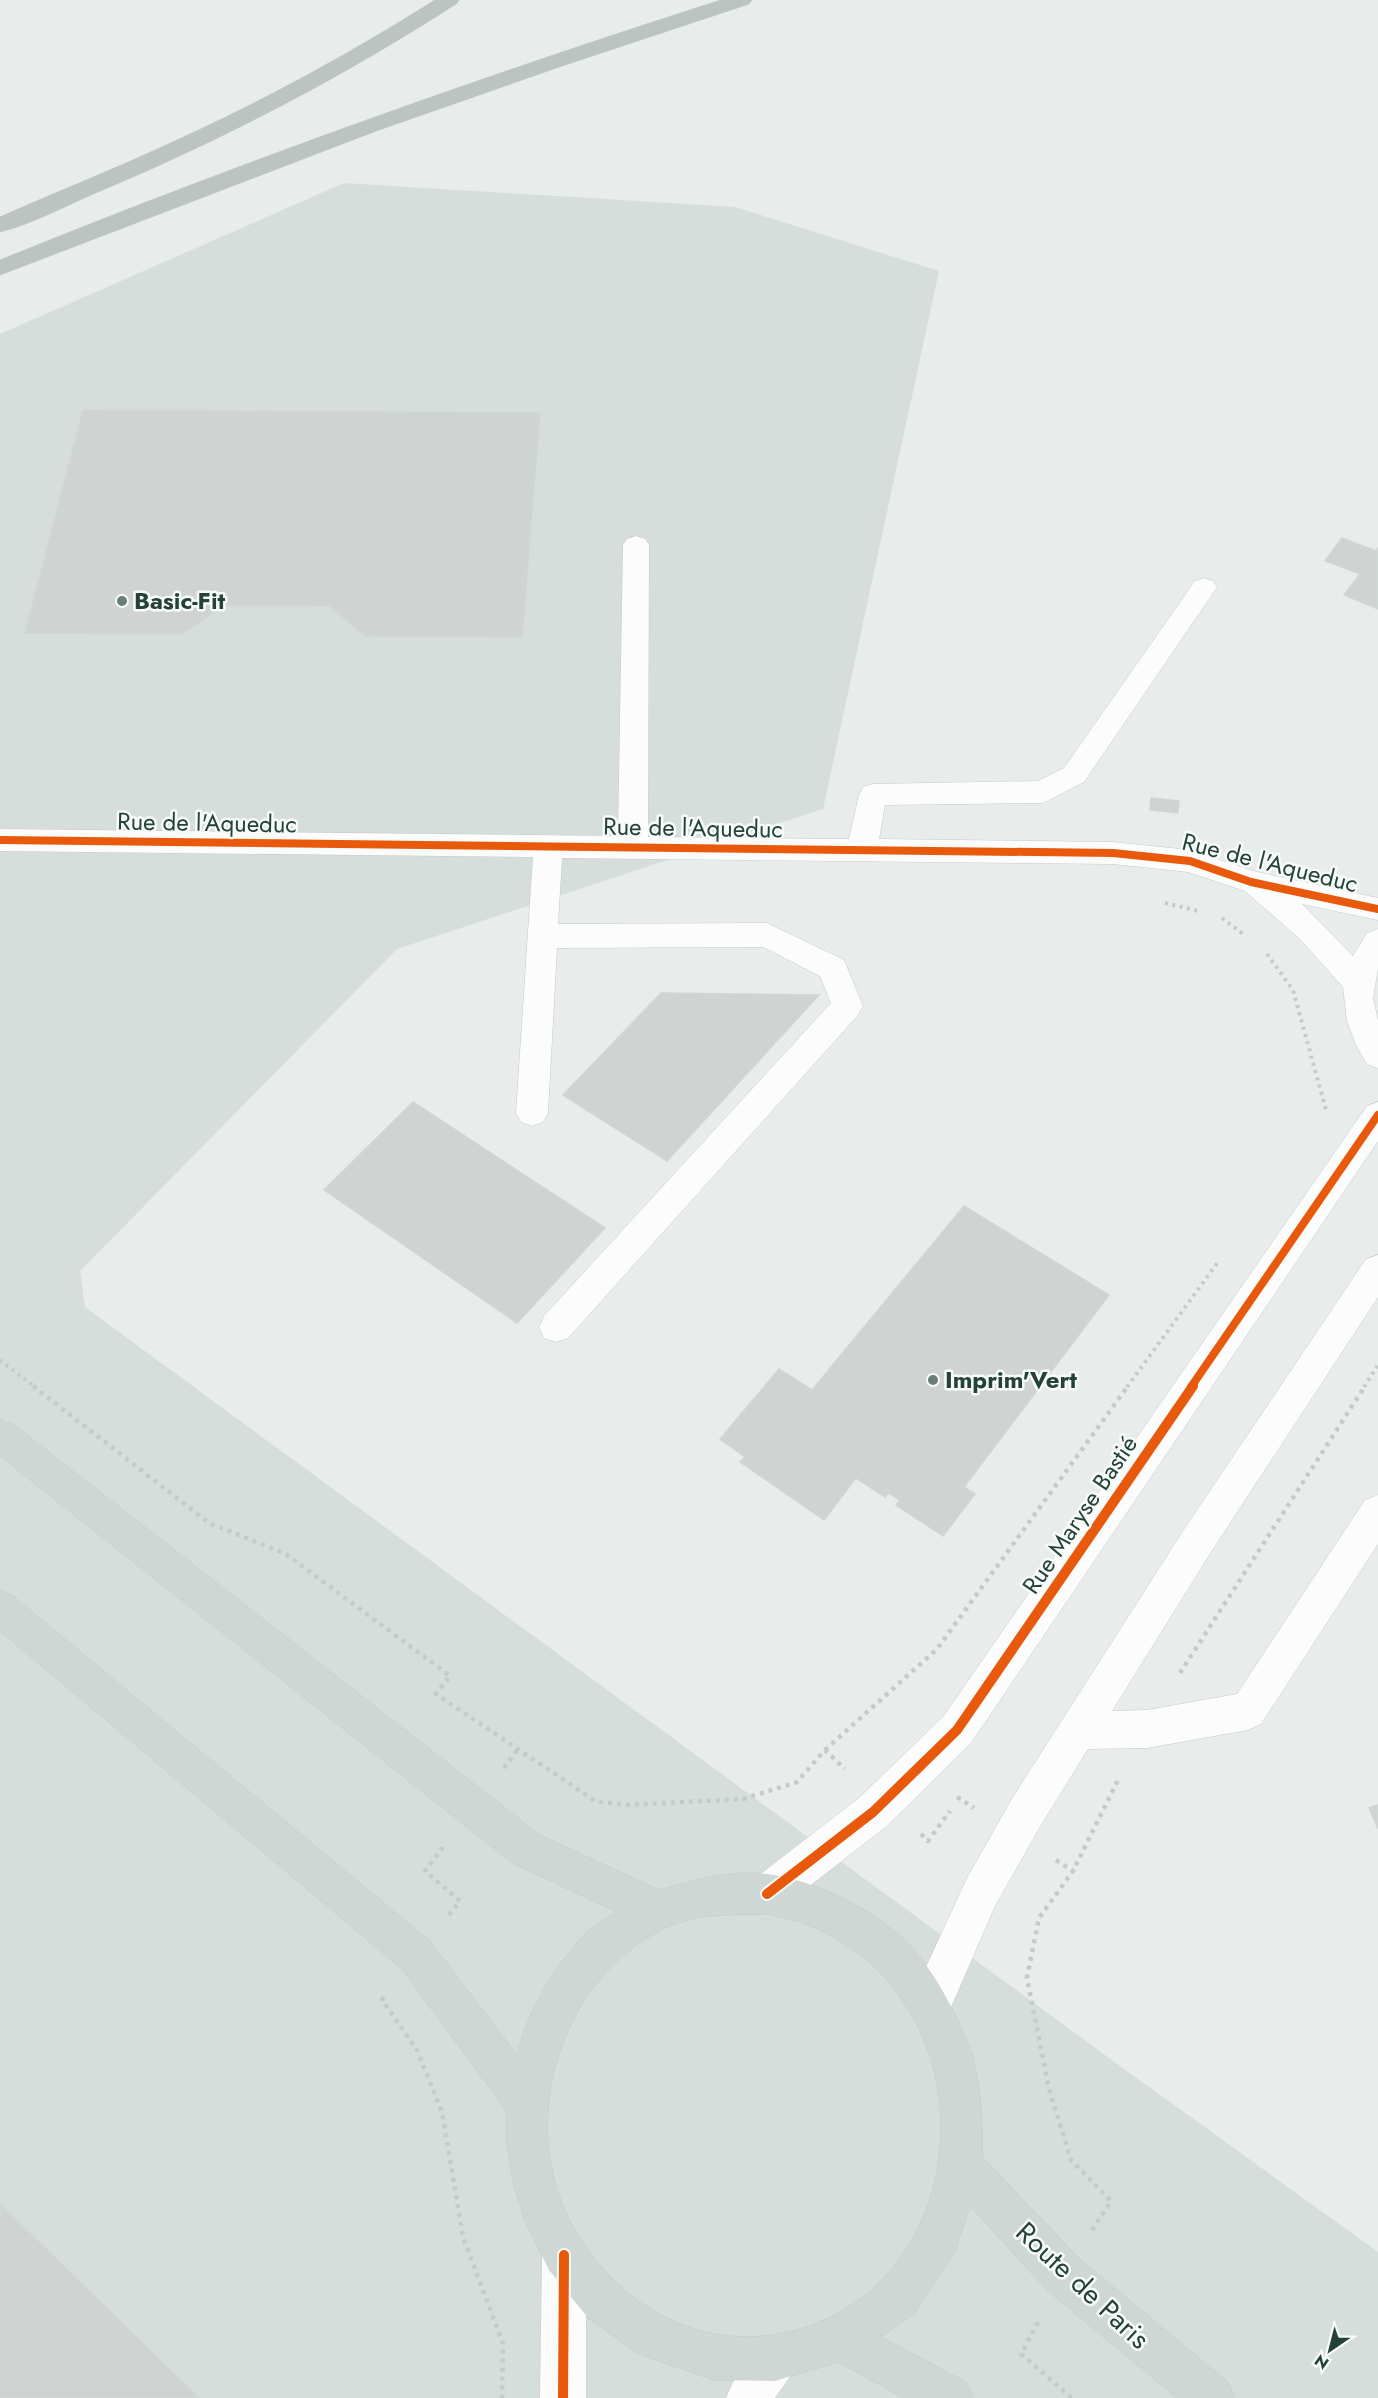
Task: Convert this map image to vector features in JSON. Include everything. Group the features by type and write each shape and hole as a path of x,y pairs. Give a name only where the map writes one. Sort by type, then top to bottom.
{"highway":[{"path":"0,225 145,164 231,122 296,89 448,0"},
{"path":"0,268 202,187 390,117 504,76 742,0"}],"main road":[{"path":"0,1435 526,1849 658,1910"},
{"path":"0,1608 417,1955 527,2103"},
{"path":"712,1894 767,1894 815,1906 860,1930 899,1963 930,2006 952,2055 962,2110 961,2165 940,2236 899,2296 840,2339 775,2359 714,2358 655,2338 605,2303 564,2255 547,2221 535,2186 528,2145 527,2103 541,2040 569,1985 608,1941 658,1910 712,1894"},
{"name":"Route de Paris","path":"961,2165 1064,2275 1212,2398"},
{"path":"840,2339 950,2398"}],"street":[{"path":"633,847 636,545"},
{"path":"862,849 873,795 1043,792 1074,775 1204,587"},
{"name":"Rue de l'Aqueduc","path":"0,840 1113,853 1190,861 1251,882 1378,909"},
{"path":"532,1113 548,846"},
{"name":"Rue de l'Aqueduc","path":"1251,882 1303,921 1358,983"},
{"path":"543,936 767,935 833,968 847,1006 556,1327"},
{"path":"1378,941 1366,956 1358,983 1360,1016 1378,1055"},
{"name":"Rue Maryse Bastié","path":"767,1894 883,1802 957,1730 1378,1115"},
{"path":"930,2006 981,1892 1014,1833 1198,1540 1376,1284"},
{"path":"1078,1730 1147,1729 1248,1711 1378,1512"},
{"path":"563,2398 564,2255"},
{"path":"749,2398 775,2359"}],"path":[{"path":"0,1360 209,1523 286,1554 450,1676 436,1694 595,1801 626,1805 742,1799 797,1782 825,1750 937,1649 1225,1252"},
{"path":"1072,2398 1021,2354 1064,2275 1111,2201 1071,2160 1049,2090 1027,1978 1039,1918 1073,1871 1124,1769 1165,1696 1378,1365"},
{"path":"825,1750 928,1841 959,1798 1073,1871"}],"shaded area":[{"path":"344,183 735,207 939,271 823,809 397,949 80,1271 85,1307 1120,2066 1378,2252 1378,2398 0,2398 0,334"}],"building":[{"path":"83,410 540,413 522,637 365,636 330,606 226,605 181,634 25,633"},
{"path":"1342,538 1376,551 1378,548 1378,609 1344,595 1360,574 1325,561"},
{"path":"1151,798 1179,801 1178,813 1150,810"},
{"path":"661,993 819,995 667,1161 563,1095"},
{"path":"413,1102 605,1228 517,1323 324,1190"},
{"name":"Imprim'Vert","path":"964,1206 1109,1295 964,1487 975,1494 943,1536 896,1505 900,1500 889,1493 885,1497 856,1478 824,1520 740,1462 745,1457 720,1439 779,1369 812,1390"},
{"path":"1378,1805 1378,1829 1369,1808"},
{"path":"0,2204 199,2398 0,2398"}],"cycle path":[{"path":"0,840 1113,853 1190,861 1251,882 1378,909"},
{"path":"767,1894 873,1812 957,1730 1378,1115"},
{"path":"563,2398 564,2255"}],"place":[{"name":"Basic-Fit","path":"122,601"},
{"name":"Imprim'Vert","path":"933,1380"}]}
